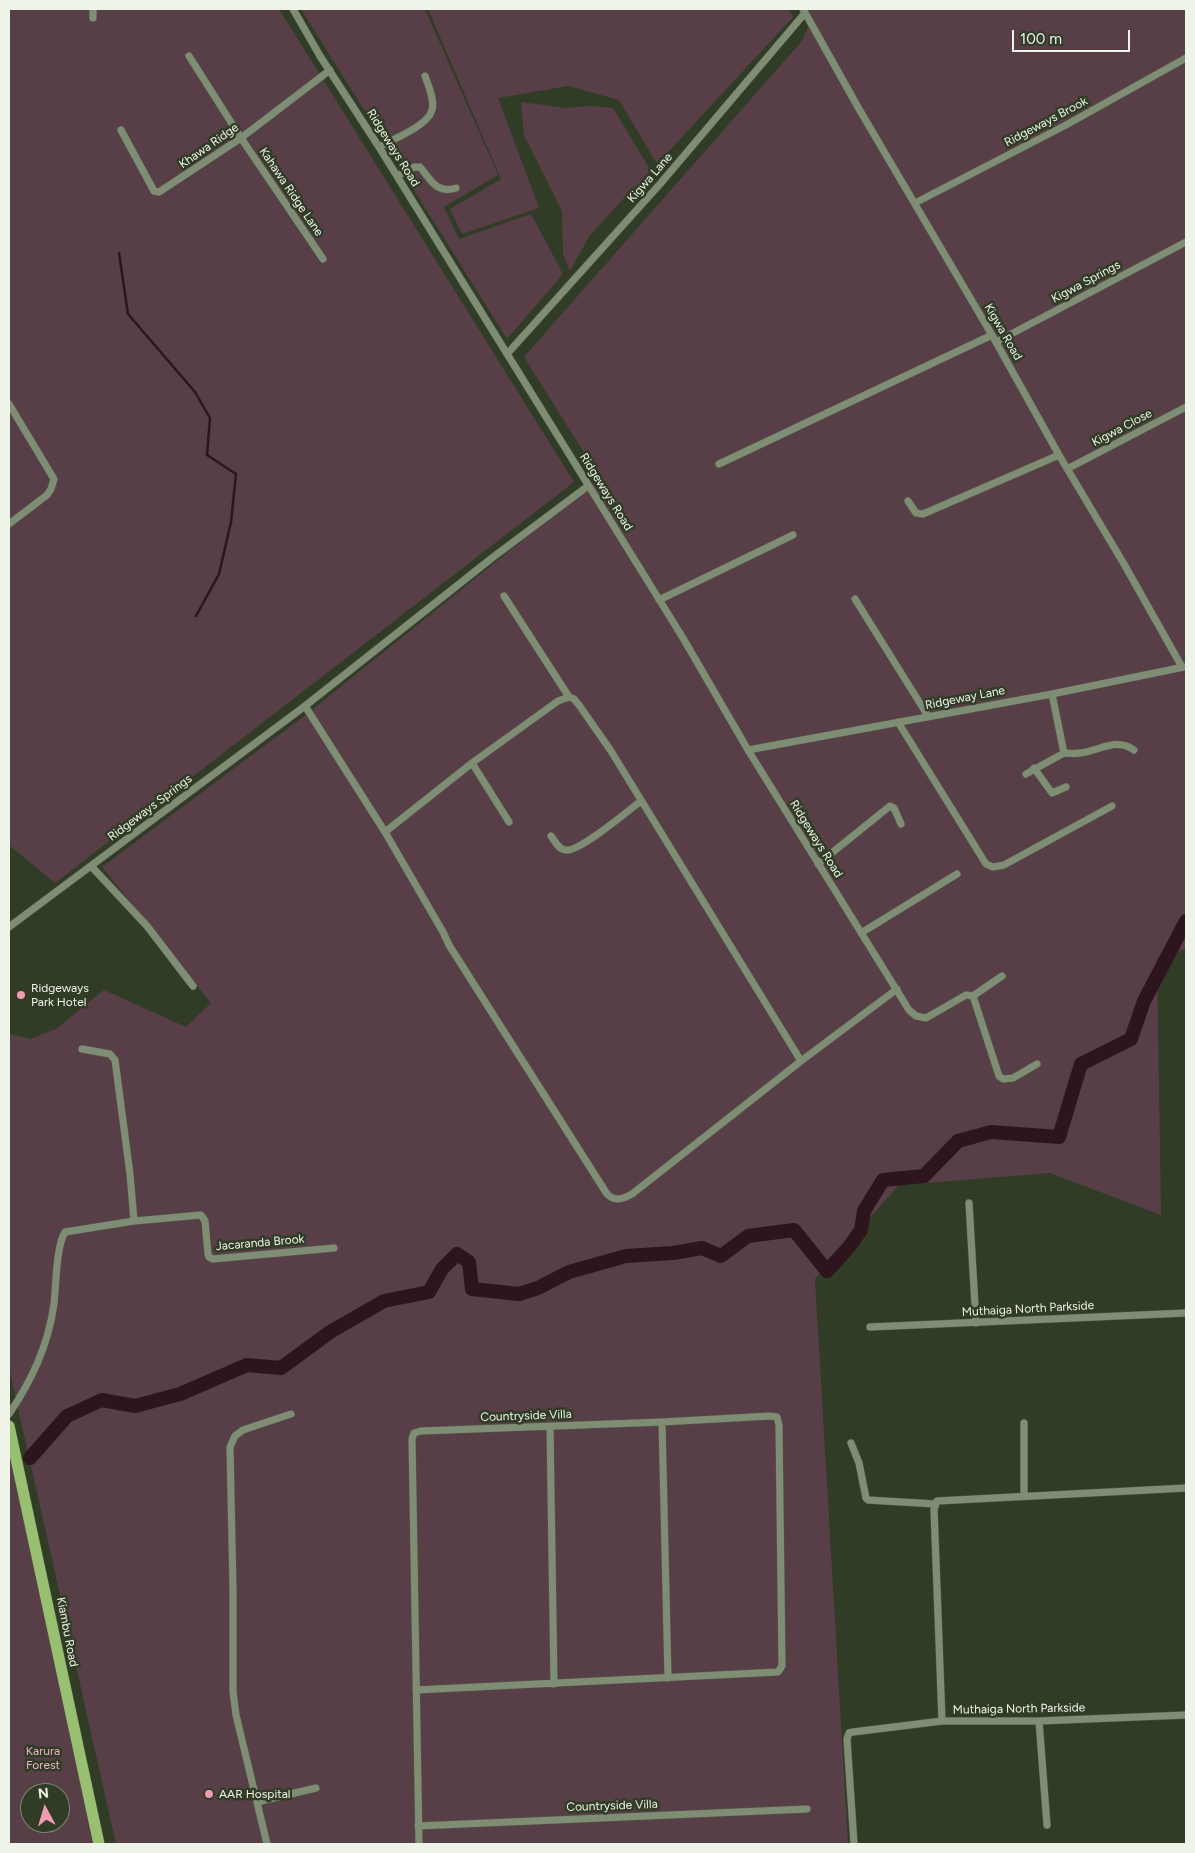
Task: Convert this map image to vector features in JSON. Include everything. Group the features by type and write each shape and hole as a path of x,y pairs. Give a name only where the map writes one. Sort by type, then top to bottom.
{"highway":[{"name":"Kiambu Road","path":"9,1426 99,1844"}],"street":[{"path":"93,9 93,18"},
{"name":"Ridgeways Road","path":"293,9 697,660 748,750 909,1010 916,1016 926,1018 966,995 972,996"},
{"name":"Kigwa Road","path":"804,11 994,338 1067,469 1184,667"},
{"name":"Kigwa Lane","path":"507,354 660,184 804,11"},
{"name":"Kahawa Ridge Lane","path":"189,56 241,138 323,259"},
{"name":"Ridgeways Brook","path":"915,203 1066,125 1186,58"},
{"name":"Khawa Ridge","path":"121,130 154,191 159,192 241,138 330,70"},
{"path":"379,147 418,126 430,114 433,108 432,98 426,76"},
{"path":"397,176 414,167 420,167 434,186 440,189 456,188"},
{"name":"Kigwa Springs","path":"719,464 994,338 1186,242"},
{"path":"9,404 54,479 52,489 47,495 9,524"},
{"name":"Kigwa Close","path":"1067,469 1186,407"},
{"path":"908,501 916,513 923,514 1059,455"},
{"name":"Ridgeways Springs","path":"9,927 305,706 492,558 588,486"},
{"path":"660,600 793,535"},
{"path":"504,596 569,698"},
{"path":"855,599 928,716"},
{"name":"Ridgeway Lane","path":"748,750 1052,694 1184,667"},
{"path":"1052,694 1064,753"},
{"path":"385,832 472,763 563,698 574,699 611,752 801,1061"},
{"path":"305,706 385,832 449,945 610,1197 619,1200 632,1194 801,1061 897,989"},
{"path":"898,722 986,864 993,867 1004,865 1112,806"},
{"path":"1026,774 1064,753 1080,753 1107,745 1118,744 1129,746 1134,750"},
{"path":"472,763 508,822"},
{"path":"1034,768 1052,793 1066,787"},
{"path":"551,836 559,848 571,850 583,844 641,801"},
{"path":"818,864 890,806 894,808 901,824"},
{"path":"91,866 147,926 193,986"},
{"path":"862,933 957,874"},
{"path":"1002,976 972,996 1000,1076 1003,1080 1013,1078 1037,1064"},
{"path":"82,1048 110,1054 115,1060 130,1174 134,1221"},
{"path":"969,1203 976,1323"},
{"name":"Jacaranda Brook","path":"9,1414 26,1390 35,1372 47,1336 53,1307 61,1243 65,1232 134,1221 201,1216 204,1221 208,1254 213,1259 334,1248"},
{"name":"Muthaiga North Parkside","path":"870,1327 1186,1313"},
{"path":"267,1844 236,1715 233,1692 230,1447 235,1436 243,1430 292,1414"},
{"name":"Countryside Villa","path":"419,1844 414,1433 422,1431 777,1417 779,1425 782,1666 776,1673 668,1678"},
{"path":"416,1690 668,1678 662,1422"},
{"path":"1024,1423 1024,1496"},
{"path":"550,1426 554,1684"},
{"path":"851,1443 859,1463 868,1500 936,1502 1186,1488"},
{"path":"936,1502 942,1721"},
{"name":"Muthaiga North Parkside","path":"854,1844 847,1739 849,1733 942,1721 1039,1721 1186,1715"},
{"path":"1039,1721 1047,1825"},
{"path":"257,1802 316,1788"},
{"name":"Countryside Villa","path":"418,1826 807,1809"}],"green space":[{"path":"9,9 279,9 574,482 55,883 9,845"},
{"path":"301,9 425,9 498,175 444,207 459,239 531,214 563,274 507,339"},
{"path":"428,9 788,9 793,17 657,164 619,100 568,86 498,98 539,208 462,234 450,209 501,179"},
{"path":"803,9 1186,9 1186,949 1157,959 1161,1215 1050,1173 899,1185 815,1279 848,1844 116,1844 9,1368 9,1034 30,1039 56,1029 104,990 186,1027 211,1003 102,867 303,717 600,478 524,357 802,41 810,22"},
{"path":"521,102 566,108 590,106 613,108 648,166 649,179 623,199 590,235 570,271 563,254 562,211 524,135"},
{"name":"Karura Forest","path":"9,1434 97,1844 9,1844"}],"waterway":[{"path":"119,253 128,314 195,392 210,418 207,455 236,474 231,522 219,574 196,616"},
{"path":"30,1458 67,1416 102,1400 135,1406 180,1394 247,1365 281,1368 330,1332 384,1301 429,1292 442,1269 457,1254 469,1262 472,1289 519,1294 538,1288 569,1272 626,1256 673,1253 702,1248 721,1256 748,1236 794,1230 827,1271 849,1247 861,1230 864,1211 883,1180 924,1176 958,1141 991,1132 1059,1137 1081,1064 1131,1039 1144,1001 1186,921"}],"place":[{"name":"Ridgeways Park Hotel","path":"21,995"},
{"name":"AAR Hospital","path":"209,1794"}]}
